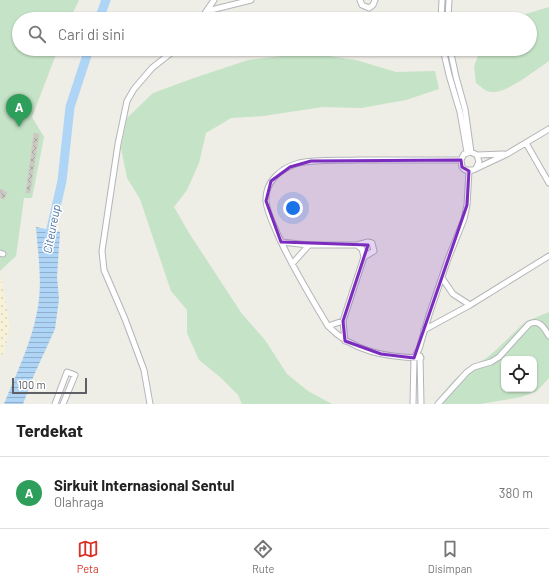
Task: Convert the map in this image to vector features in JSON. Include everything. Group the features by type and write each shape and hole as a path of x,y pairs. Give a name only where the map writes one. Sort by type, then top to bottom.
{"street":[{"path":"207,11 214,0"},
{"path":"207,11 250,0"},
{"path":"360,0 362,5 369,8 373,5 375,0"},
{"path":"441,12 442,0"},
{"path":"448,12 449,0"},
{"path":"150,404 144,370 125,319 104,270 102,251 118,144 127,101 134,89 152,68 167,56"},
{"path":"445,56 469,152"},
{"path":"452,56 465,108 469,152"},
{"path":"469,171 507,154 549,129"},
{"path":"526,143 549,183"},
{"path":"469,152 477,155 507,154"},
{"path":"460,160 462,156 469,152"},
{"path":"476,168 479,162 477,155"},
{"path":"460,160 462,167 469,171"},
{"path":"421,358 380,354 356,347 345,341 328,326 281,242 271,218 266,195 271,181 276,175 299,163 324,161 460,160"},
{"path":"413,404 414,358 419,349 442,278 464,219 468,205 469,171"},
{"path":"281,242 309,245 357,245 368,242 372,243 374,251 364,257"},
{"path":"292,264 309,245"},
{"path":"345,341 343,322 364,257 362,249 357,245"},
{"path":"424,330 470,305 549,256"},
{"path":"442,278 453,294 470,305"},
{"path":"328,326 343,322"},
{"path":"438,404 467,372 474,367 491,362 499,357 528,324 532,322 539,323 544,327 549,336"},
{"path":"419,349 421,358 421,404"},
{"path":"55,404 67,372 75,375 63,404"}],"highlighted area":[{"path":"461,160 462,167 469,171 467,205 414,358 381,354 345,341 343,321 368,245 281,242 266,201 271,181 290,167 311,161"}],"green space":[{"path":"0,0 79,0 73,12 12,12 12,56 55,56 32,117 44,137 32,198 24,198 16,256 0,271"},
{"path":"549,7 549,61 505,89 498,92 492,92 484,89 476,83 474,66 478,56 537,56 537,12 532,12"},
{"path":"282,56 328,56 356,60 396,72 435,71 439,89 406,100 361,108 323,107 263,116 231,118 206,133 199,163 187,190 174,207 189,233 242,314 265,340 287,374 308,391 332,404 242,404 238,395 220,377 199,360 187,333 187,310 171,291 140,199 127,178 121,148 127,118 153,93 248,60"},
{"path":"549,312 549,378 537,391 537,356 501,356 501,392 534,392 521,397 480,404 435,404 454,380 469,367 485,359 525,322"}],"sand":[{"path":"0,273 10,326 4,352 0,358"}],"water":[{"path":"36,227 60,232 57,277 59,299 55,329 34,375 23,404 4,404 27,347 39,301 40,280"}],"building":[{"path":"34,133 39,134 30,193 26,193"},
{"path":"0,189 7,192 4,199 0,198"}],"waterway":[{"name":"Citeureup","path":"102,12 106,0"},
{"name":"Citeureup","path":"48,242 62,181 70,107 87,56"}],"place":[{"name":"Sirkuit Internasional Sentul","path":"19,127"}]}
